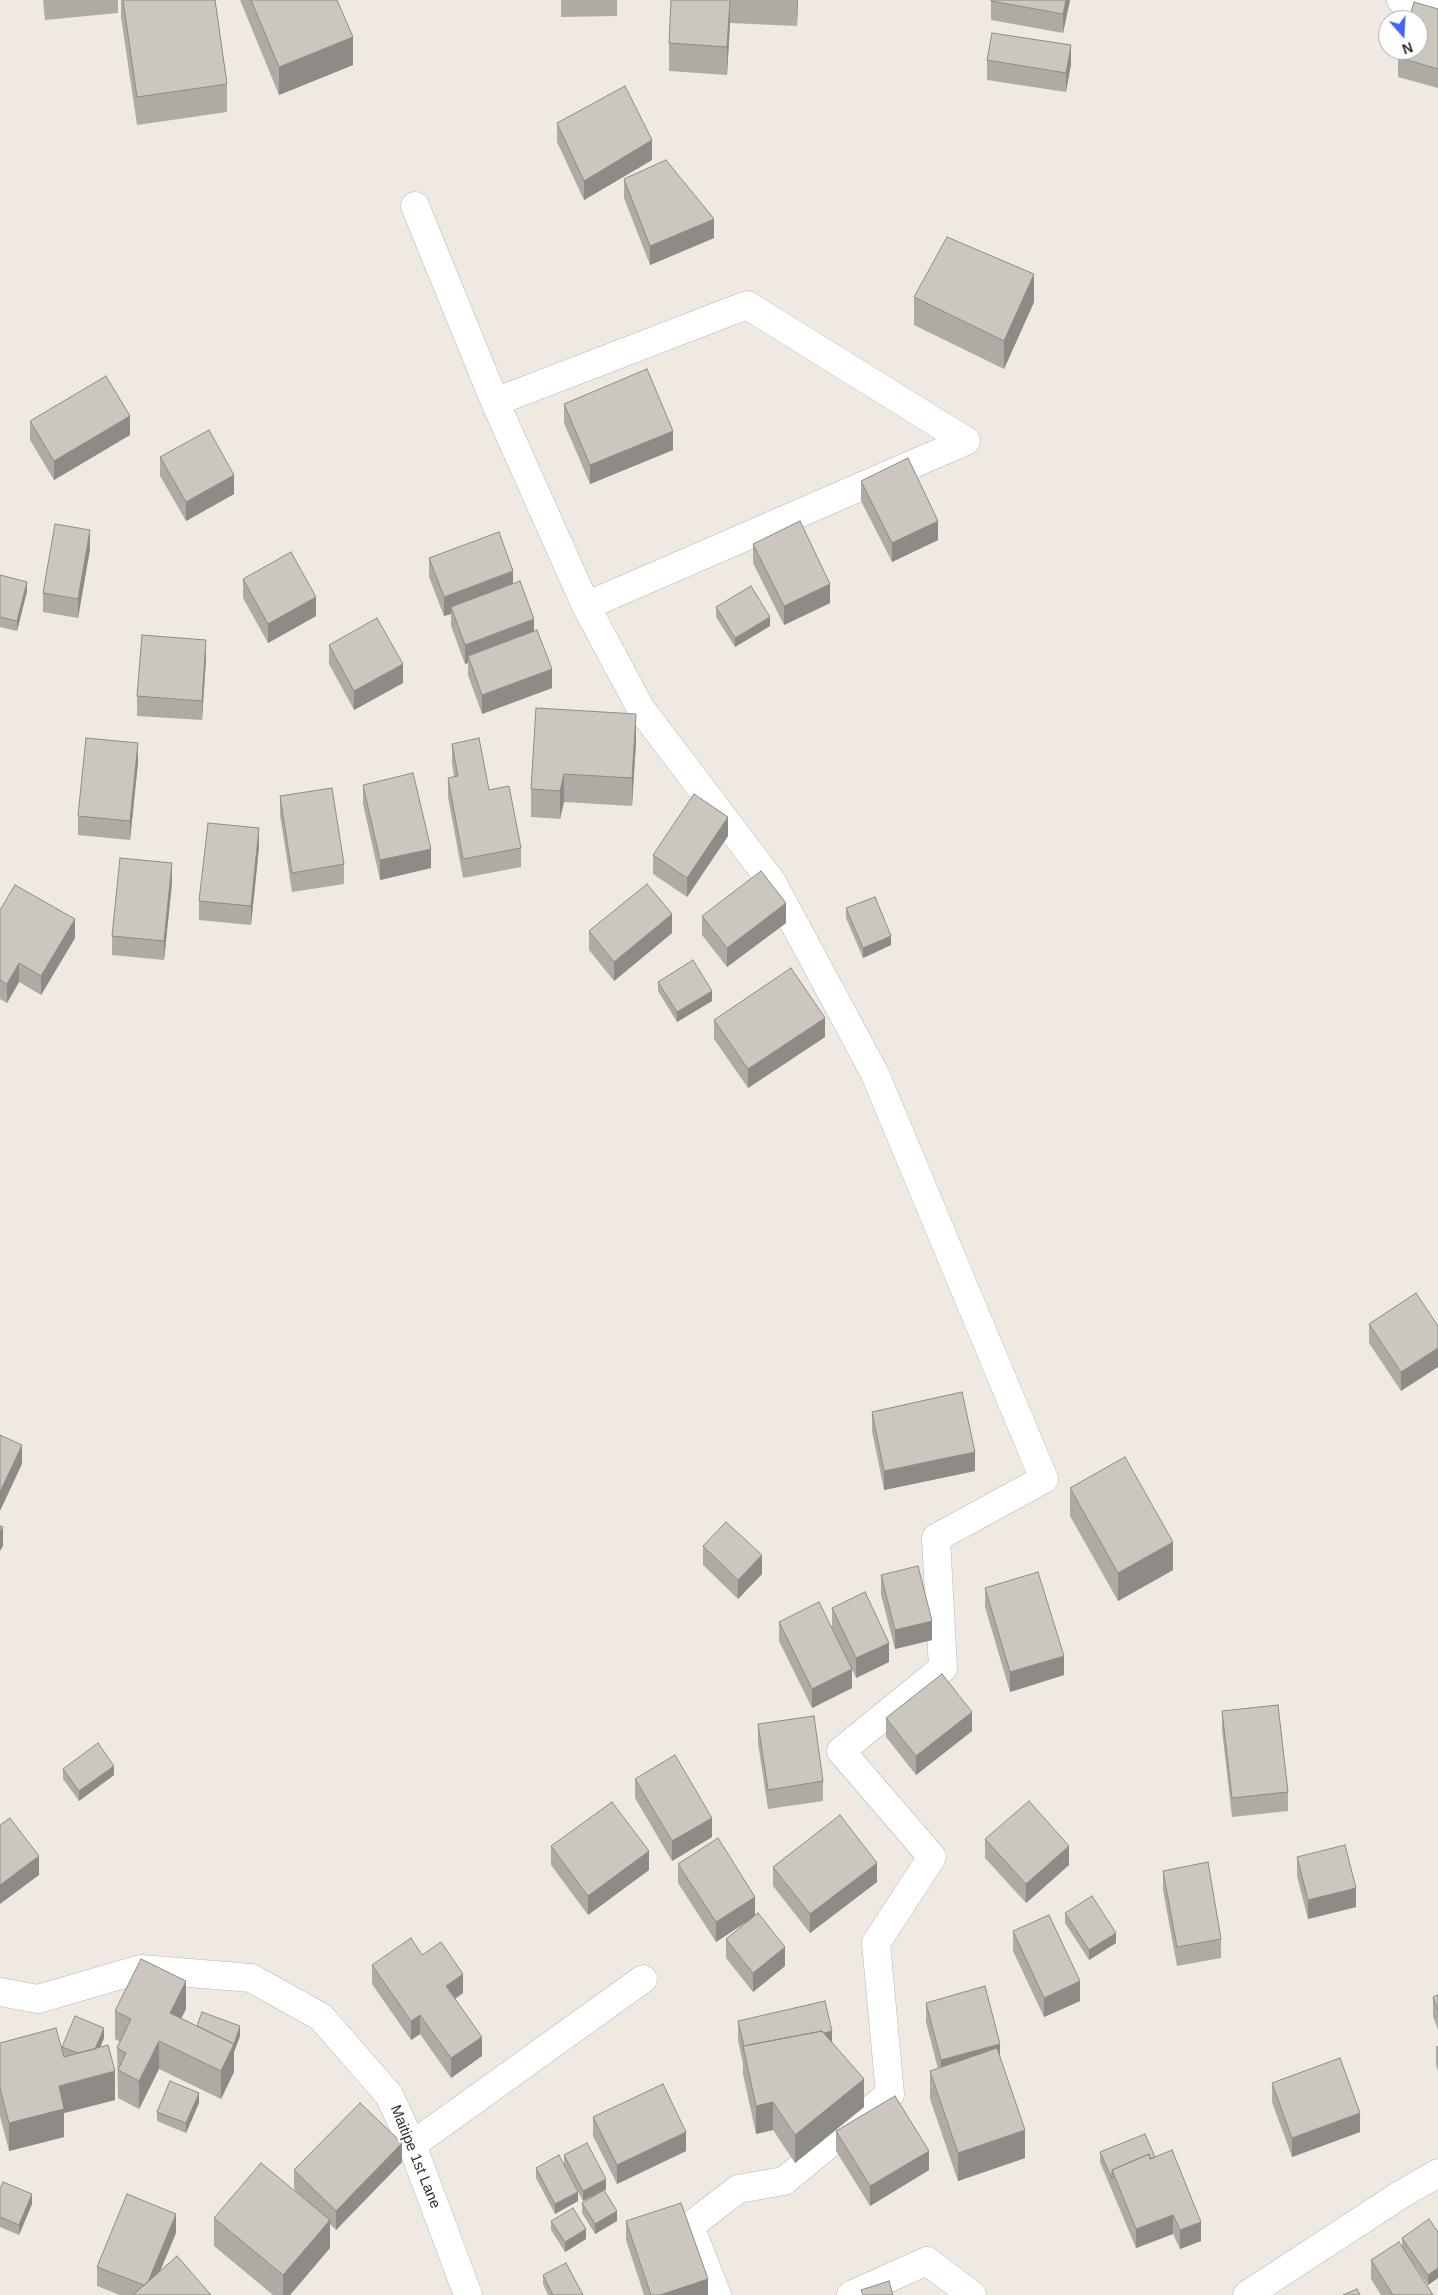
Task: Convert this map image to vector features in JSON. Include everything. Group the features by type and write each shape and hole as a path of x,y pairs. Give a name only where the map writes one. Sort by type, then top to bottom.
{"street":[{"path":"1401,0 1438,14"},
{"path":"415,206 495,402 586,606 641,709 772,882 875,1074 1044,1479 936,1538 943,1668 841,1751 932,1857 876,1943 890,2094 784,2181 738,2189 690,2226 717,2295"},
{"path":"495,402 747,305 966,440 586,606"},
{"name":"Maitipe 1st Lane","path":"0,1992 38,1999 141,1969 251,1978 321,2017 389,2095 412,2145 468,2295"},
{"path":"412,2145 644,1979"},
{"path":"1247,2295 1400,2195 1438,2173"},
{"path":"851,2295 927,2261 972,2295"}],"building":[{"path":"123,0 215,0 227,84 137,97"},
{"path":"251,0 337,0 353,37 279,67"},
{"path":"671,0 730,0 727,47 669,43"},
{"path":"991,0 1066,0 1063,14"},
{"path":"1414,2 1438,9 1438,69 1408,60 1428,60 1428,10 1412,10"},
{"path":"992,33 1071,45 1066,73 987,60"},
{"path":"625,86 652,140 584,181 557,123"},
{"path":"666,160 714,219 650,246 624,179"},
{"path":"947,237 1034,274 1004,341 914,297"},
{"path":"647,369 673,431 590,465 564,404"},
{"path":"106,376 130,416 54,461 30,421"},
{"path":"209,430 234,475 186,502 160,457"},
{"path":"908,458 938,521 892,543 861,481"},
{"path":"800,521 830,584 784,606 753,544"},
{"path":"55,524 90,530 78,599 43,593"},
{"path":"499,532 513,571 444,597 429,558"},
{"path":"291,552 316,597 268,624 243,579"},
{"path":"0,575 27,582 17,621 0,617"},
{"path":"520,581 534,619 465,645 451,607"},
{"path":"751,586 770,617 735,638 716,607"},
{"path":"377,618 403,664 354,691 329,645"},
{"path":"537,630 552,669 482,695 468,656"},
{"path":"142,635 206,640 202,701 137,696"},
{"path":"536,708 636,714 632,778 564,774 560,791 531,789"},
{"path":"86,738 138,743 130,821 78,816"},
{"path":"479,738 489,790 509,786 521,848 463,859 448,778 458,776 452,744"},
{"path":"413,773 431,849 380,860 363,785"},
{"path":"332,788 344,864 292,873 280,796"},
{"path":"694,794 728,817 687,878 653,855"},
{"path":"208,823 259,828 251,906 199,901"},
{"path":"120,858 172,863 164,941 112,936"},
{"path":"761,871 786,903 727,948 702,916"},
{"path":"647,884 672,914 614,962 589,931"},
{"path":"15,885 75,919 41,976 19,963 7,984 0,980 0,910"},
{"path":"875,897 891,936 863,948 846,908"},
{"path":"693,960 712,991 677,1012 658,982"},
{"path":"791,968 825,1018 748,1069 714,1020"},
{"path":"1416,1293 1438,1326 1438,1348 1401,1372 1369,1324"},
{"path":"962,1392 975,1452 884,1471 872,1412"},
{"path":"0,1435 22,1445 0,1492"},
{"path":"1125,1457 1173,1542 1118,1573 1070,1488"},
{"path":"726,1522 762,1555 738,1580 703,1546"},
{"path":"918,1566 932,1621 895,1630 881,1575"},
{"path":"1038,1572 1064,1656 1010,1672 985,1588"},
{"path":"865,1592 889,1643 856,1658 832,1608"},
{"path":"819,1602 852,1669 812,1689 779,1622"},
{"path":"942,1674 972,1712 916,1756 886,1718"},
{"path":"1278,1705 1288,1792 1232,1798 1222,1711"},
{"path":"814,1716 823,1781 768,1790 758,1724"},
{"path":"98,1743 114,1766 79,1791 63,1769"},
{"path":"675,1755 712,1818 672,1841 635,1779"},
{"path":"1029,1801 1069,1846 1026,1884 985,1839"},
{"path":"612,1802 649,1851 588,1896 551,1846"},
{"path":"840,1815 877,1863 810,1914 773,1867"},
{"path":"10,1818 39,1856 0,1885 0,1825"},
{"path":"718,1838 755,1897 716,1922 678,1864"},
{"path":"1345,1845 1356,1888 1308,1900 1297,1857"},
{"path":"1208,1862 1221,1939 1177,1947 1163,1871"},
{"path":"1092,1896 1116,1933 1089,1950 1065,1913"},
{"path":"758,1913 785,1947 753,1973 726,1939"},
{"path":"1049,1915 1080,1981 1044,1998 1013,1931"},
{"path":"411,1938 422,1955 441,1942 463,1974 446,1986 482,2037 451,2058 420,2015 411,2021 372,1965"},
{"path":"141,1959 186,1981 170,2013 234,2044 221,2071 159,2041 139,2081 118,2070 126,2053 117,2048 131,2019 115,2011"},
{"path":"985,1986 1000,2044 941,2060 926,2003"},
{"path":"1438,1995 1438,2011 1433,1997"},
{"path":"825,2001 832,2031 824,2033 822,2031 744,2046 738,2021"},
{"path":"202,2012 240,2026 234,2044 197,2026"},
{"path":"75,2016 104,2028 95,2049 78,2053 62,2047"},
{"path":"56,2028 64,2057 108,2045 115,2071 59,2086 64,2109 9,2123 0,2088 0,2043"},
{"path":"822,2031 864,2079 795,2135 773,2102 756,2106 743,2046"},
{"path":"997,2048 1025,2130 958,2153 930,2071"},
{"path":"1340,2058 1360,2113 1292,2138 1272,2083"},
{"path":"170,2081 199,2093 186,2123 157,2112"},
{"path":"663,2084 686,2132 617,2165 593,2117"},
{"path":"895,2096 929,2151 870,2186 836,2131"},
{"path":"360,2103 402,2143 336,2211 294,2170"},
{"path":"1145,2134 1155,2157 1150,2159 1149,2154 1112,2170 1112,2179 1100,2152"},
{"path":"587,2143 606,2179 583,2191 564,2155"},
{"path":"1172,2150 1201,2222 1180,2230 1173,2215 1136,2229 1112,2170 1149,2154 1150,2159"},
{"path":"559,2155 578,2192 555,2204 536,2168"},
{"path":"261,2163 330,2220 283,2275 214,2218"},
{"path":"3,2182 32,2194 19,2225 0,2217 0,2189"},
{"path":"604,2190 617,2211 595,2224 582,2203"},
{"path":"127,2194 176,2214 148,2282 144,2285 97,2267"},
{"path":"681,2203 708,2279 660,2295 651,2295 626,2221"},
{"path":"573,2208 586,2229 565,2242 551,2221"},
{"path":"1429,2219 1438,2232 1438,2268 1428,2275 1402,2238"},
{"path":"1399,2242 1433,2295 1393,2295 1371,2260"},
{"path":"177,2256 211,2295 133,2295"},
{"path":"566,2263 583,2295 553,2295 543,2275"},
{"path":"889,2281 893,2295 863,2295 861,2290"},
{"path":"1357,2289 1360,2295 1343,2295"}]}
